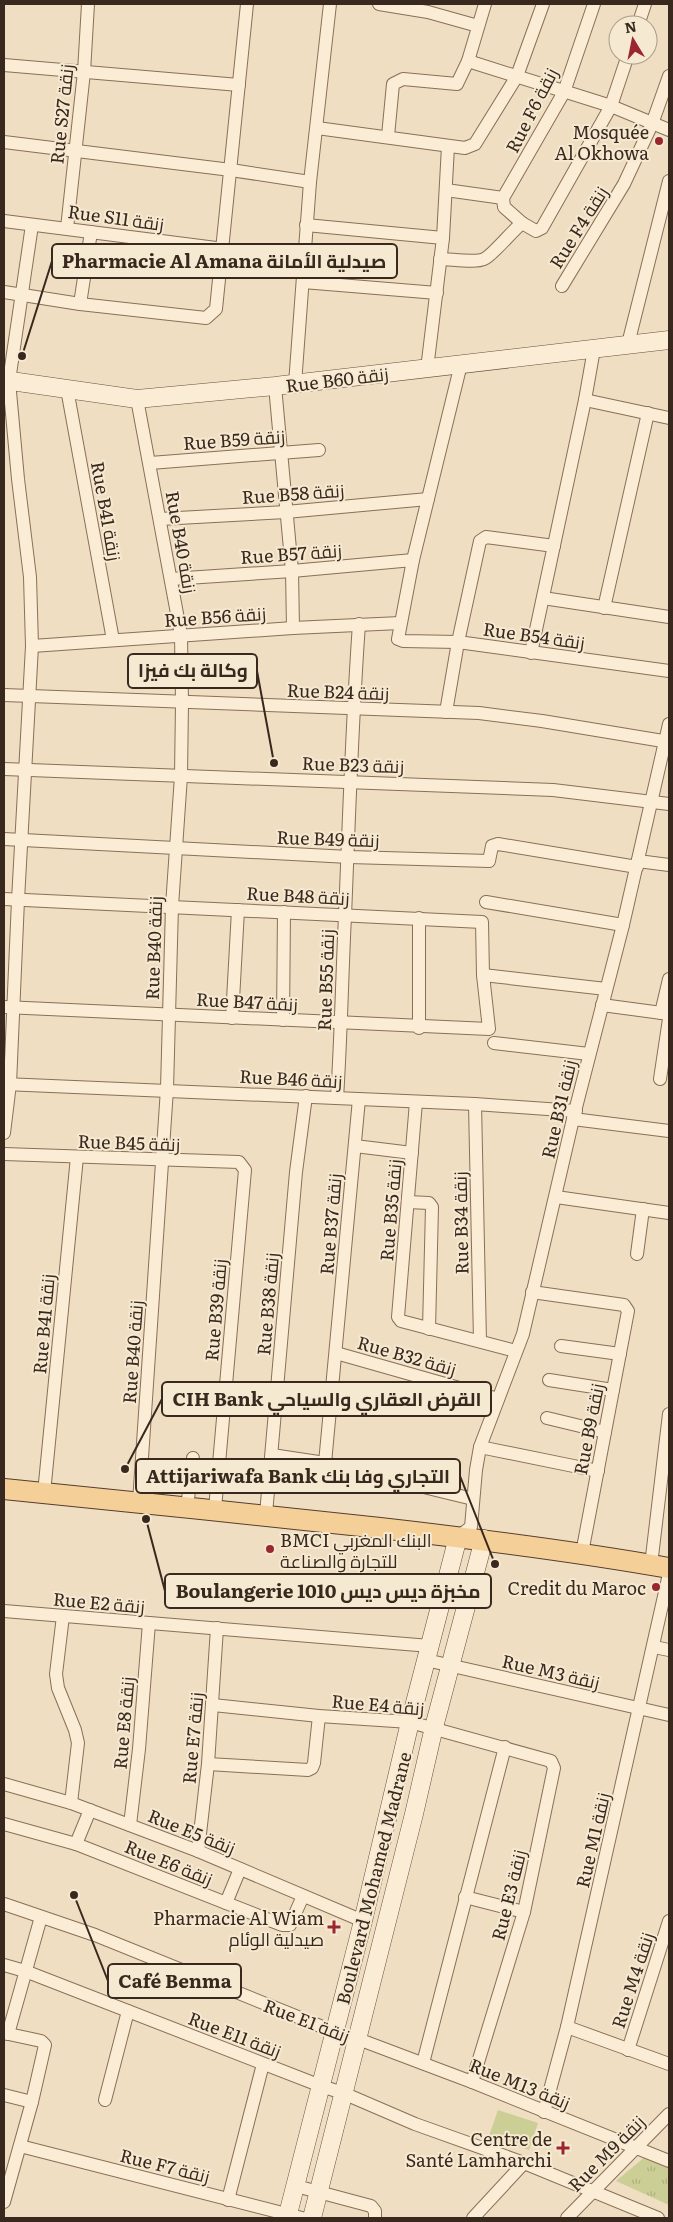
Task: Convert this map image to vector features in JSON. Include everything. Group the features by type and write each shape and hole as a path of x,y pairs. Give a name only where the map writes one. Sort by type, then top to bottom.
{"main road":[{"path":"4,1489 471,1534 660,1566"}],"street":[{"name":"Rue S27 زنقة","path":"67,228 84,72 88,4"},
{"path":"4,292 80,304 206,318 216,309 224,249 247,4"},
{"path":"296,384 306,225 330,4"},
{"path":"379,4 426,8 478,26"},
{"path":"388,136 391,89 394,82 403,79 454,85 460,82 485,4"},
{"path":"317,128 388,136 465,148 475,144 517,76 543,4"},
{"name":"Rue F6 زنقة","path":"503,198 564,92 594,4"},
{"path":"468,61 611,106 669,130"},
{"path":"4,65 239,85"},
{"path":"446,190 503,198 504,207 522,223 536,231 542,228 611,106 625,65"},
{"name":"Rue F4 زنقة","path":"562,286 624,184 652,124 669,76"},
{"path":"4,142 231,170 310,182"},
{"path":"427,369 443,238 448,146"},
{"path":"628,344 669,181"},
{"name":"Rue S11 زنقة","path":"4,221 224,249"},
{"path":"440,259 484,260 522,223"},
{"path":"4,1132 9,1008 18,900 32,646 30,577 6,380 32,225"},
{"path":"306,225 443,238"},
{"path":"80,304 91,232"},
{"path":"303,282 437,293"},
{"name":"Rue B60 زنقة","path":"6,380 137,399 296,384 669,340"},
{"path":"531,653 585,400 594,349"},
{"path":"400,623 413,560 461,364"},
{"path":"275,386 292,571 292,628"},
{"name":"Rue B41 زنقة","path":"67,389 113,640"},
{"name":"Rue B40 زنقة","path":"137,399 181,635 182,703 181,776 172,906 167,1090 139,1502"},
{"path":"585,400 669,418"},
{"path":"604,608 648,413"},
{"name":"Rue B59 زنقة","path":"150,463 319,450"},
{"name":"Rue B58 زنقة","path":"160,519 286,512 428,499"},
{"path":"446,712 458,642 482,539 486,537 554,546"},
{"name":"Rue B57 زنقة","path":"171,579 413,560"},
{"path":"542,598 669,617"},
{"name":"Rue B56 زنقة","path":"32,646 292,628 400,623"},
{"name":"Rue B54 زنقة","path":"400,623 397,636 400,641 458,642 669,671"},
{"name":"Rue B55 زنقة","path":"337,1098 342,1023 344,916 349,857 353,709 360,624"},
{"name":"Rue B24 زنقة","path":"4,695 500,715 667,742"},
{"name":"Rue B31 زنقة","path":"471,1534 473,1499 480,1447 523,1334 574,1115 623,925 651,802 667,742 669,724"},
{"name":"Rue B23 زنقة","path":"4,769 554,790 669,804"},
{"name":"Rue B49 زنقة","path":"4,840 489,862 492,846 498,844 637,864"},
{"path":"637,864 669,865"},
{"name":"Rue B48 زنقة","path":"4,899 482,922 483,975 489,1029"},
{"path":"486,902 623,925"},
{"path":"232,1018 238,910"},
{"path":"283,1020 284,912"},
{"path":"419,918 419,1028"},
{"path":"483,975 606,989"},
{"path":"660,1079 669,979"},
{"path":"602,1005 667,1015"},
{"name":"Rue B47 زنقة","path":"9,1008 419,1028 489,1029"},
{"path":"494,1044 589,1054"},
{"name":"Rue B46 زنقة","path":"7,1084 475,1104 574,1115"},
{"name":"Rue B38 زنقة","path":"266,1514 296,1172 306,1096"},
{"name":"Rue B37 زنقة","path":"325,1463 359,1099"},
{"name":"Rue B35 زنقة","path":"416,1102 397,1314 401,1321 429,1329"},
{"name":"Rue B34 زنقة","path":"475,1104 480,1341"},
{"path":"574,1115 669,1131"},
{"path":"355,1146 412,1153"},
{"name":"Rue B45 زنقة","path":"4,1154 162,1161 238,1162 243,1166 244,1174"},
{"name":"Rue B41 زنقة","path":"44,1493 77,1157"},
{"name":"Rue B39 زنقة","path":"215,1509 244,1174"},
{"path":"556,1197 669,1213"},
{"path":"408,1202 428,1204 432,1207 429,1329 516,1351"},
{"path":"637,1254 643,1209"},
{"name":"Rue B9 زنقة","path":"532,1292 624,1305 628,1311 582,1553"},
{"path":"561,1346 620,1354"},
{"name":"Rue B32 زنقة","path":"336,1352 498,1399"},
{"path":"549,1380 613,1390"},
{"path":"660,1566 669,1414"},
{"path":"547,1418 605,1432"},
{"path":"480,1447 598,1472"},
{"path":"272,1454 325,1463 473,1499"},
{"path":"187,1507 193,1458"},
{"name":"Boulevard Mohamed Madrane","path":"293,2217 296,2186 363,1921 410,1722 428,1653 471,1534"},
{"name":"Boulevard Mohamed Madrane","path":"312,2218 358,2040 449,1666 471,1534"},
{"name":"Rue M1 زنقة","path":"544,2112 567,2027 669,1574"},
{"name":"Rue E2 زنقة","path":"4,1611 216,1628 428,1653"},
{"path":"63,1616 56,1681 78,1743 71,1803"},
{"name":"Rue E8 زنقة","path":"130,1825 139,1749 149,1623"},
{"name":"Rue E7 زنقة","path":"198,1851 213,1705 216,1628"},
{"path":"654,1647 669,1650"},
{"name":"Rue M3 زنقة","path":"428,1653 449,1666 669,1715"},
{"name":"Rue E4 زنقة","path":"213,1705 318,1716 410,1722 434,1727"},
{"name":"Rue E4 زنقة","path":"208,1764 308,1770 312,1768 314,1762 318,1716"},
{"name":"Rue E3 زنقة","path":"434,1727 548,1759 552,1761 554,1768 524,1912 472,2082"},
{"path":"423,2063 505,1747"},
{"name":"Rue E5 زنقة","path":"4,1784 71,1803 130,1825 198,1851 363,1921"},
{"path":"76,1844 90,1810"},
{"name":"Rue E6 زنقة","path":"4,1824 76,1844 286,1926 293,1920 303,1896"},
{"path":"226,1903 240,1870"},
{"path":"465,1897 524,1912"},
{"name":"Rue E1 زنقة","path":"4,1904 95,1935 358,2040"},
{"path":"4,2202 10,2160 20,2146 44,2056 44,2043 6,2034 41,1917"},
{"name":"Rue M4 زنقة","path":"628,2050 663,1961 669,1921"},
{"name":"Rue E11 زنقة","path":"4,1965 25,1971 320,2086 343,2093 415,2124 524,2163 658,2218"},
{"path":"105,2100 128,2011"},
{"path":"567,2027 669,2064"},
{"name":"Rue M13 زنقة","path":"358,2040 423,2063 669,2160"},
{"path":"228,2200 263,2064"},
{"path":"4,2095 32,2102"},
{"name":"Rue M9 زنقة","path":"567,2218 669,2114"},
{"name":"Rue F7 زنقة","path":"20,2146 293,2217"},
{"path":"473,2218 524,2163"},
{"path":"296,2186 371,2206 375,2211 375,2218"}],"green space":[{"path":"498,2110 538,2123 529,2150 489,2136"},
{"path":"646,2156 669,2166 669,2205 616,2181"}],"place":[{"name":"Mosquée Al Okhowa","path":"659,141"},
{"name":"Pharmacie Al Amana صيدلية الأمانة","path":"22,356"},
{"name":"وكالة بك فيزا","path":"274,763"},
{"name":"CIH Bank القرض العقاري والسياحي","path":"125,1469"},
{"name":"Boulangerie 1010 مخبزة ديس ديس","path":"146,1519"},
{"name":"BMCI البنك المغربي للتجارة والصناعة","path":"270,1549"},
{"name":"Attijariwafa Bank التجاري وفا بنك","path":"495,1564"},
{"name":"Credit du Maroc","path":"656,1587"},
{"name":"Café Benma","path":"74,1895"},
{"name":"Pharmacie Al Wiam صيدلية الوئام","path":"334,1927"},
{"name":"Centre de Santé Lamharchi","path":"563,2148"}]}
